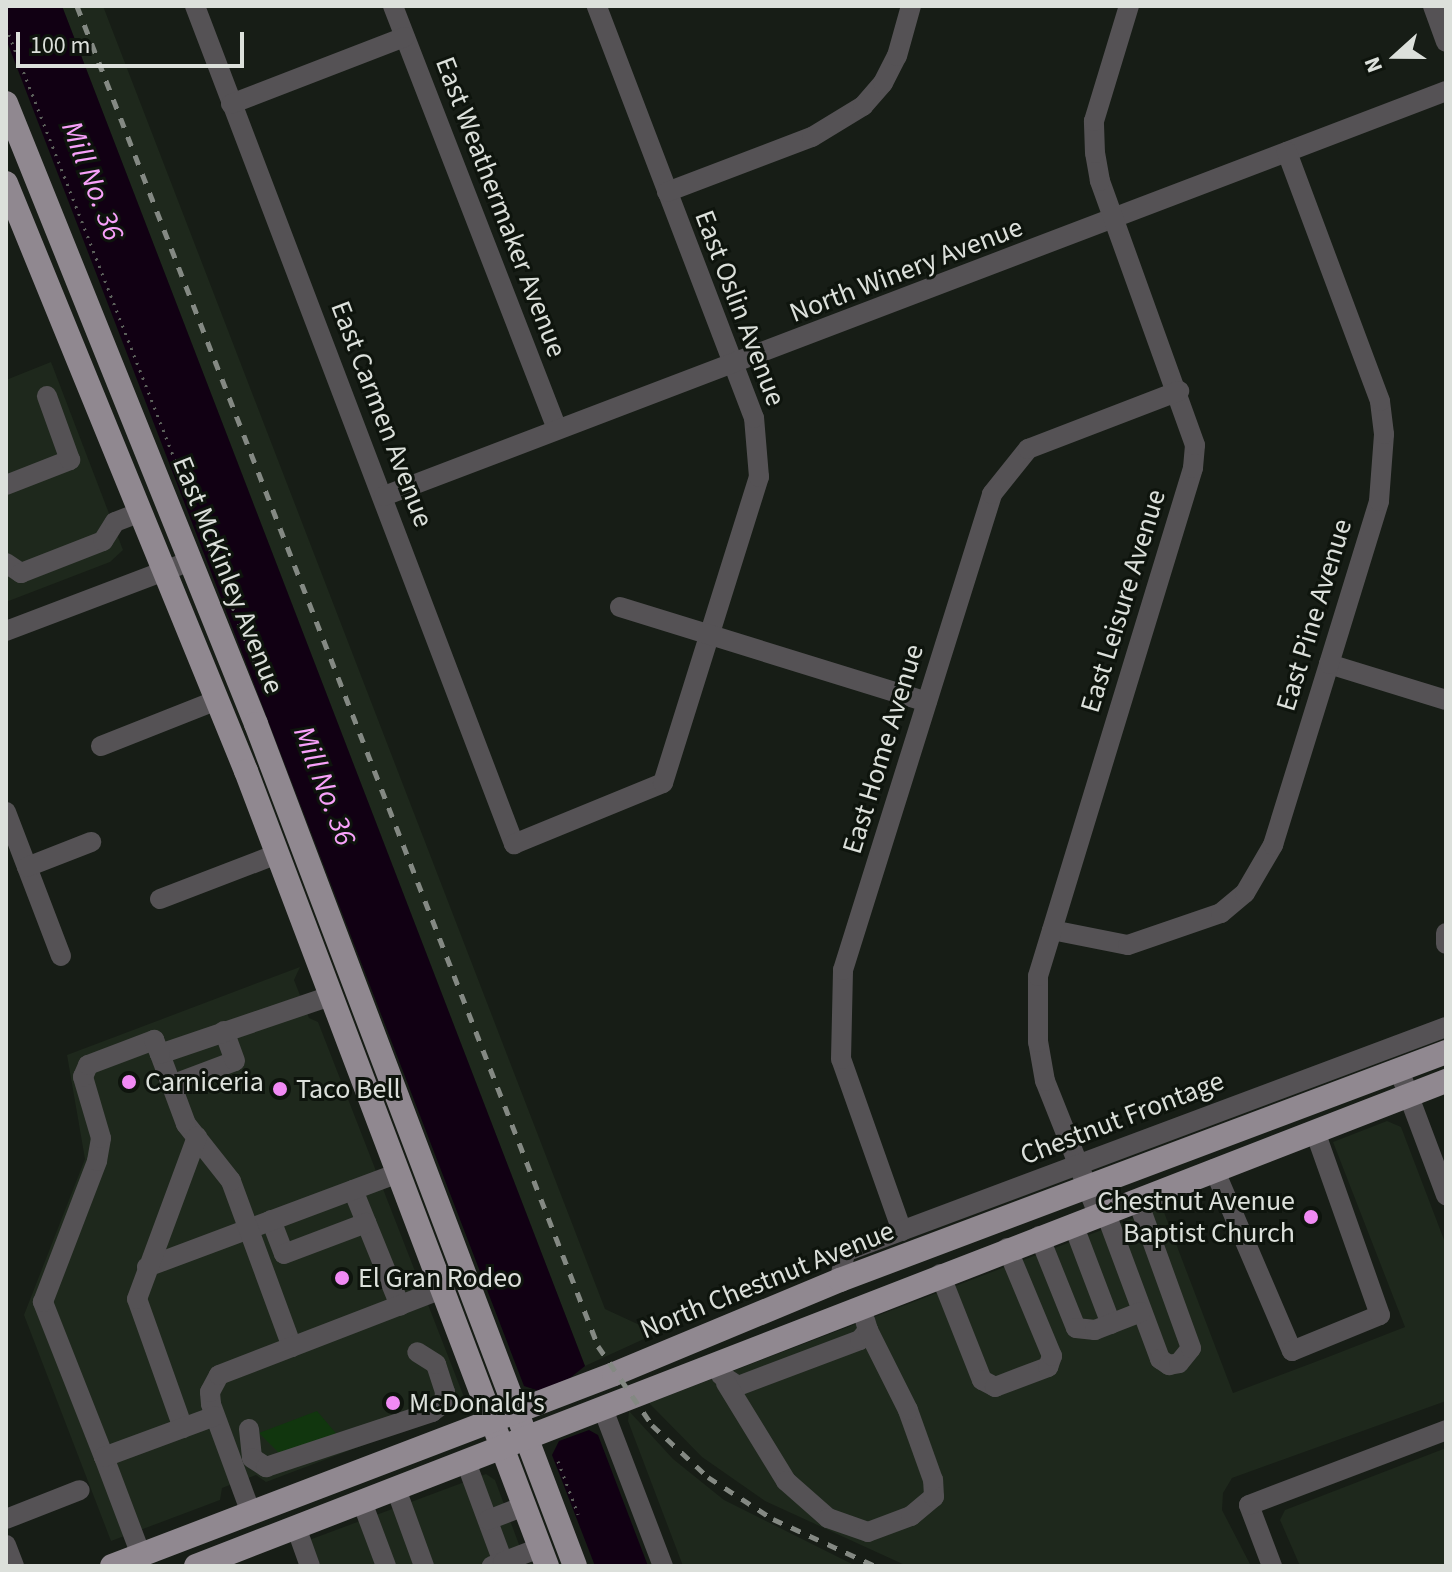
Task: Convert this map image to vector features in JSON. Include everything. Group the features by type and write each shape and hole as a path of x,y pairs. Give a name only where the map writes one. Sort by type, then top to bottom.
{"main road":[{"name":"East McKinley Avenue","path":"6,103 190,561 575,1566"},
{"path":"6,143 19,177 57,236"},
{"name":"East McKinley Avenue","path":"6,183 217,700 544,1557"},
{"path":"330,996 348,1008 408,1161 446,1224"},
{"name":"North Chestnut Avenue","path":"251,1513 573,1391 840,1280 1446,1052"},
{"name":"North Chestnut Avenue","path":"196,1566 592,1413 721,1373 860,1305 1446,1081"},
{"path":"860,1305 866,1285 910,1267 930,1246"},
{"path":"592,1413 628,1369"},
{"path":"112,1566 149,1560 232,1537 243,1529 251,1513"}],"street":[{"name":"East Carmen Avenue","path":"195,6 514,844"},
{"name":"East Weathermaker Avenue","path":"393,6 557,428"},
{"name":"East Oslin Avenue","path":"514,844 663,783 713,637 759,477 754,418 597,6"},
{"path":"667,192 812,137 863,106 897,56 911,6"},
{"name":"East Leisure Avenue","path":"1129,6 1094,121 1098,167 1114,219 1179,391 1195,445 1193,468 1038,976 1038,1042 1045,1081 1077,1164 1101,1213 1162,1362 1187,1360 1189,1342 1137,1199"},
{"path":"1433,6 1446,42"},
{"path":"231,104 405,37"},
{"name":"North Winery Avenue","path":"384,496 557,428 735,366 1446,91"},
{"name":"East Pine Avenue","path":"1052,930 1128,945 1221,913 1245,893 1273,845 1379,501 1384,434 1380,401 1287,152"},
{"name":"East Home Avenue","path":"902,1231 841,1059 839,1017 843,970 992,494 1028,449 1179,391"},
{"path":"6,485 70,460 47,396"},
{"path":"6,563 21,573 103,541 115,522 141,512"},
{"path":"6,631 190,561"},
{"path":"620,607 927,702"},
{"path":"1329,664 1446,700"},
{"path":"101,746 217,700"},
{"path":"6,812 61,956"},
{"path":"27,867 91,842"},
{"path":"160,899 277,854"},
{"path":"1446,933 1446,944"},
{"path":"160,1054 330,996"},
{"name":"Chestnut Frontage","path":"840,1280 845,1252 1446,1027"},
{"path":"171,1085 235,1061 224,1031"},
{"path":"149,1560 104,1457 43,1302 99,1150 101,1138 83,1077 88,1065 154,1040 171,1085 197,1137 231,1181 292,1347"},
{"path":"1399,1070 1446,1195"},
{"path":"1214,1169 1292,1351 1380,1315 1315,1131"},
{"path":"183,1428 138,1306 147,1267 197,1137"},
{"path":"147,1267 398,1173"},
{"path":"353,1190 400,1306"},
{"path":"271,1220 284,1254 366,1223"},
{"path":"1073,1224 1111,1324"},
{"path":"1039,1236 1076,1328 1090,1331 1141,1312"},
{"path":"940,1274 982,1380 995,1387 1048,1367 1052,1356 1007,1248"},
{"path":"251,1513 215,1416 210,1392 219,1375 442,1289"},
{"path":"721,1373 786,1481 828,1518 868,1532 911,1516 934,1497 933,1480 908,1410 868,1330 860,1305"},
{"path":"721,1373 752,1381 860,1340 868,1330"},
{"path":"249,1429 254,1460 263,1467 278,1465 439,1409 446,1395 441,1377 434,1361 417,1352"},
{"path":"592,1413 663,1566"},
{"path":"104,1457 215,1416"},
{"path":"1272,1566 1249,1505 1446,1430"},
{"path":"466,1462 488,1520 500,1565 544,1557"},
{"path":"396,1489 424,1566"},
{"path":"6,1519 80,1490"},
{"path":"362,1502 386,1566"},
{"path":"488,1520 525,1506"},
{"path":"296,1527 310,1566"},
{"path":"6,1545 14,1566"}],"shaded area":[{"path":"62,6 103,6 605,1309 657,1333 585,1366"},
{"path":"51,362 123,550 110,562 6,602 6,380"},
{"path":"300,967 294,980 309,1018 318,1022 464,1397 459,1409 266,1482 256,1475 222,1488 220,1500 111,1541 24,1315 85,1159 67,1055"},
{"path":"1387,1121 1401,1127 1446,1245 1446,1401 1232,1478 1223,1493 1222,1510 1251,1566 907,1566 765,1501 702,1457 649,1403 1162,1207 1233,1393 1323,1359 1405,1327 1333,1142"},
{"path":"629,1411 673,1459 724,1500 856,1566 683,1566 628,1421"},
{"path":"1446,1448 1446,1566 1300,1566 1280,1520 1285,1510"},
{"path":"486,1474 495,1480 527,1566 301,1566 293,1546"}],"green space":[{"path":"317,1411 340,1438 282,1456 259,1433"}],"water":[{"name":"Mill No. 36","path":"6,6 62,6 585,1366 570,1378 539,1391 524,1386 6,39"},
{"path":"589,1430 598,1435 648,1566 595,1566 552,1455 559,1441"}],"railway":[{"path":"77,6 598,1346 652,1425 708,1477 773,1519 875,1566"}],"place":[{"name":"Carniceria","path":"129,1082"},
{"name":"Taco Bell","path":"280,1089"},
{"name":"Chestnut Avenue Baptist Church","path":"1311,1217"},
{"name":"El Gran Rodeo","path":"342,1278"},
{"name":"McDonald's","path":"393,1403"}]}
